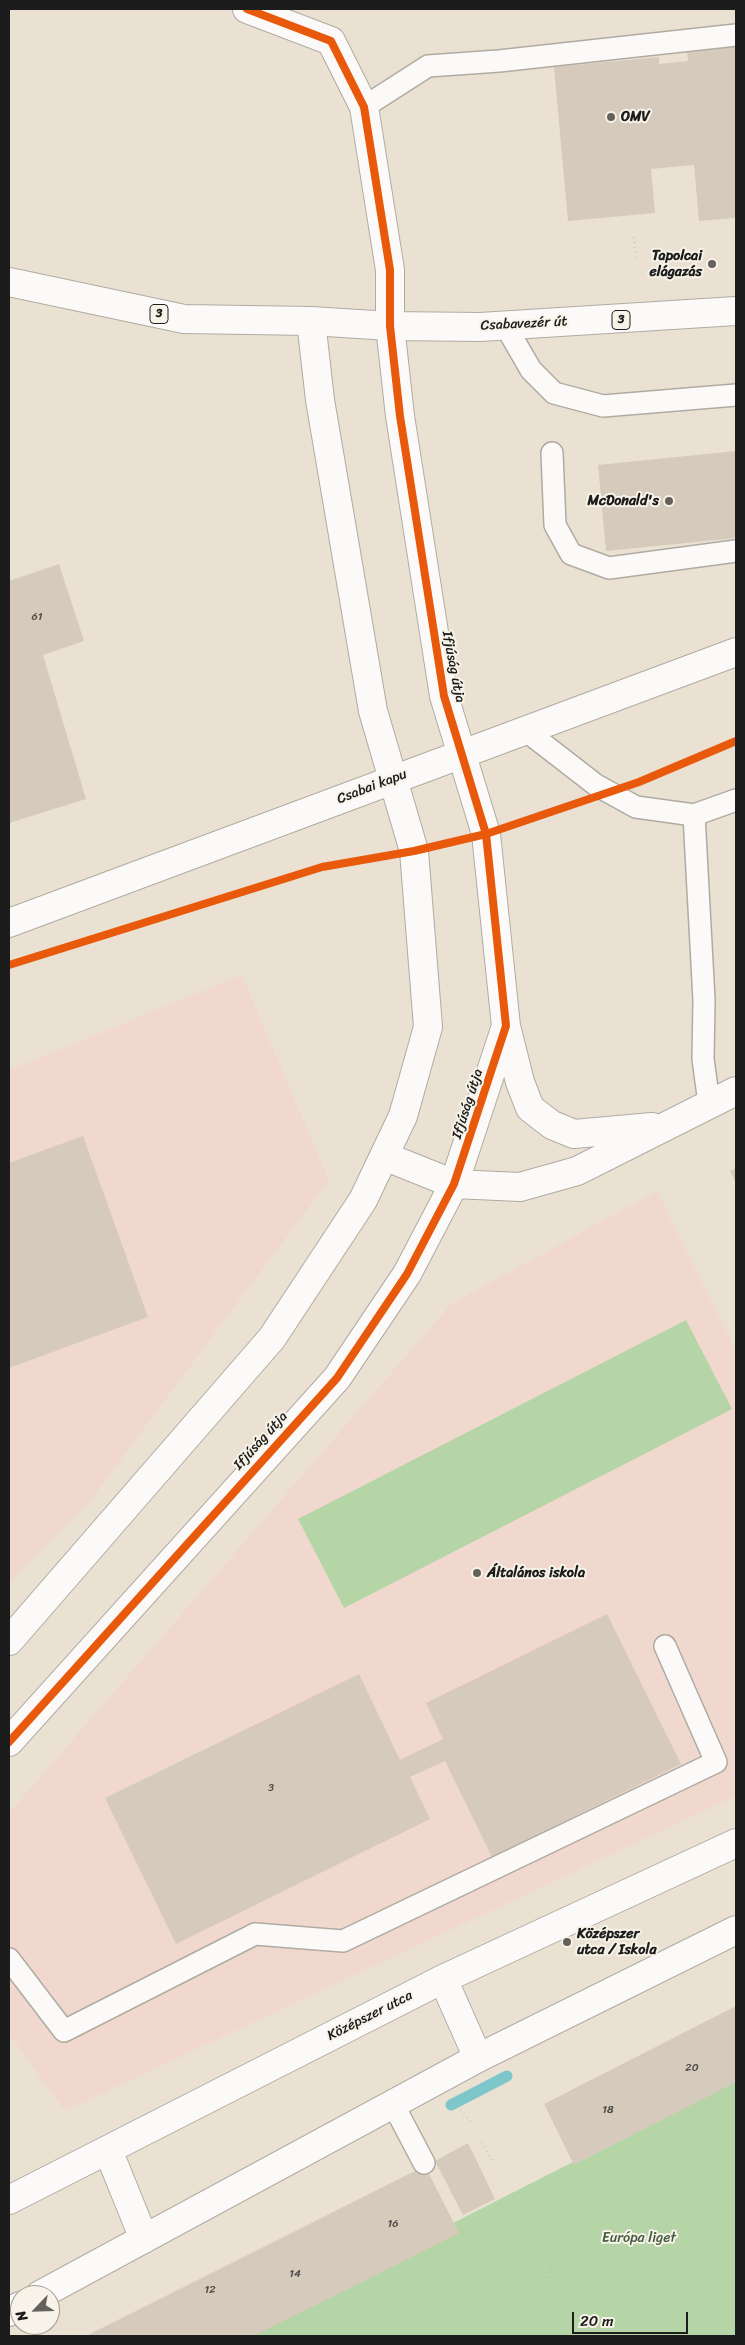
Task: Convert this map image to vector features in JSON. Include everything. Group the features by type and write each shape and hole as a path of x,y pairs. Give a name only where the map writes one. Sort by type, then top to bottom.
{"street":[{"name":"Ifjúság útja","path":"9,1742 337,1378 407,1274 454,1184 506,1026 486,834 443,690 400,416 390,326 390,270 364,107 332,41 247,9"},
{"name":"3","path":"9,282 184,319 311,321"},
{"name":"Csabavezér út","path":"311,321 390,326 480,327 640,319 736,311"},
{"path":"9,1641 272,1338 363,1200 403,1116 428,1026 414,851 373,711 320,400 311,321"},
{"name":"Csabai kapu","path":"9,923 463,752 736,652"},
{"path":"506,1026 520,1082 530,1108 552,1125 574,1134 661,1127"},
{"path":"384,1156 454,1184 520,1186 577,1171 661,1127 736,1091"},
{"name":"Középszer utca","path":"9,2200 443,1979 736,1843"},
{"path":"58,2285 478,2058 736,1930"},
{"path":"443,1979 478,2058"},
{"path":"108,2150 144,2238"}],"lane":[{"path":"364,107 428,66 499,61 736,35"},
{"path":"505,325 531,370 554,394 603,406 736,395"},
{"path":"552,453 555,525 571,554 609,568 736,552"},
{"path":"525,730 596,785 636,807 694,815 736,800"},
{"path":"694,815 704,1000 704,1059 709,1103"},
{"path":"9,1959 64,2031 254,1934 343,1941 716,1762 665,1646"},
{"path":"393,2104 424,2163"}],"path":[{"path":"634,237 636,260"},
{"path":"460,2110 474,2125"},
{"path":"482,2142 494,2163"},
{"path":"532,2238 556,2292"}],"shaded area":[{"path":"242,975 329,1180 90,1501 9,1583 9,1070"},
{"name":"Általános iskola","path":"657,1191 736,1350 736,1796 65,2111 9,2034 9,1813 451,1304"}],"green space":[{"path":"686,1320 732,1409 344,1608 298,1519"},
{"name":"Európa liget","path":"736,2079 736,2336 231,2336"}],"building":[{"path":"736,25 736,218 699,221 694,165 651,169 655,213 568,221 554,67 659,57 659,64 688,61 685,29"},
{"name":"McDonald's","path":"736,451 736,538 606,551 598,465"},
{"path":"59,564 84,641 43,655 86,799 9,823 9,581"},
{"path":"83,1136 148,1317 9,1368 9,1163"},
{"path":"736,1168 736,1183 730,1171"},
{"path":"607,1614 681,1764 492,1857 445,1761 410,1777 430,1819 176,1944 105,1798 359,1674 400,1760 443,1739 426,1703"},
{"path":"736,2006 736,2082 574,2165 544,2104"},
{"path":"468,2143 495,2199 463,2215 435,2161"},
{"path":"425,2166 459,2233 360,2283 253,2336 86,2336"}],"waterway":[{"path":"451,2105 507,2076"}],"cycle path":[{"path":"9,1742 337,1378 407,1274 454,1184 506,1026 486,834 444,696 400,416 390,326 390,270 364,107 331,41 247,9"},
{"path":"9,965 322,867 414,851 486,834 639,782 736,741"}],"place":[{"name":"OMV","path":"611,117"},
{"name":"Tapolcai elágazás","path":"712,264"},
{"name":"McDonald's","path":"669,501"},
{"name":"Általános iskola","path":"477,1573"},
{"name":"Középszer utca / Iskola","path":"567,1942"}]}
